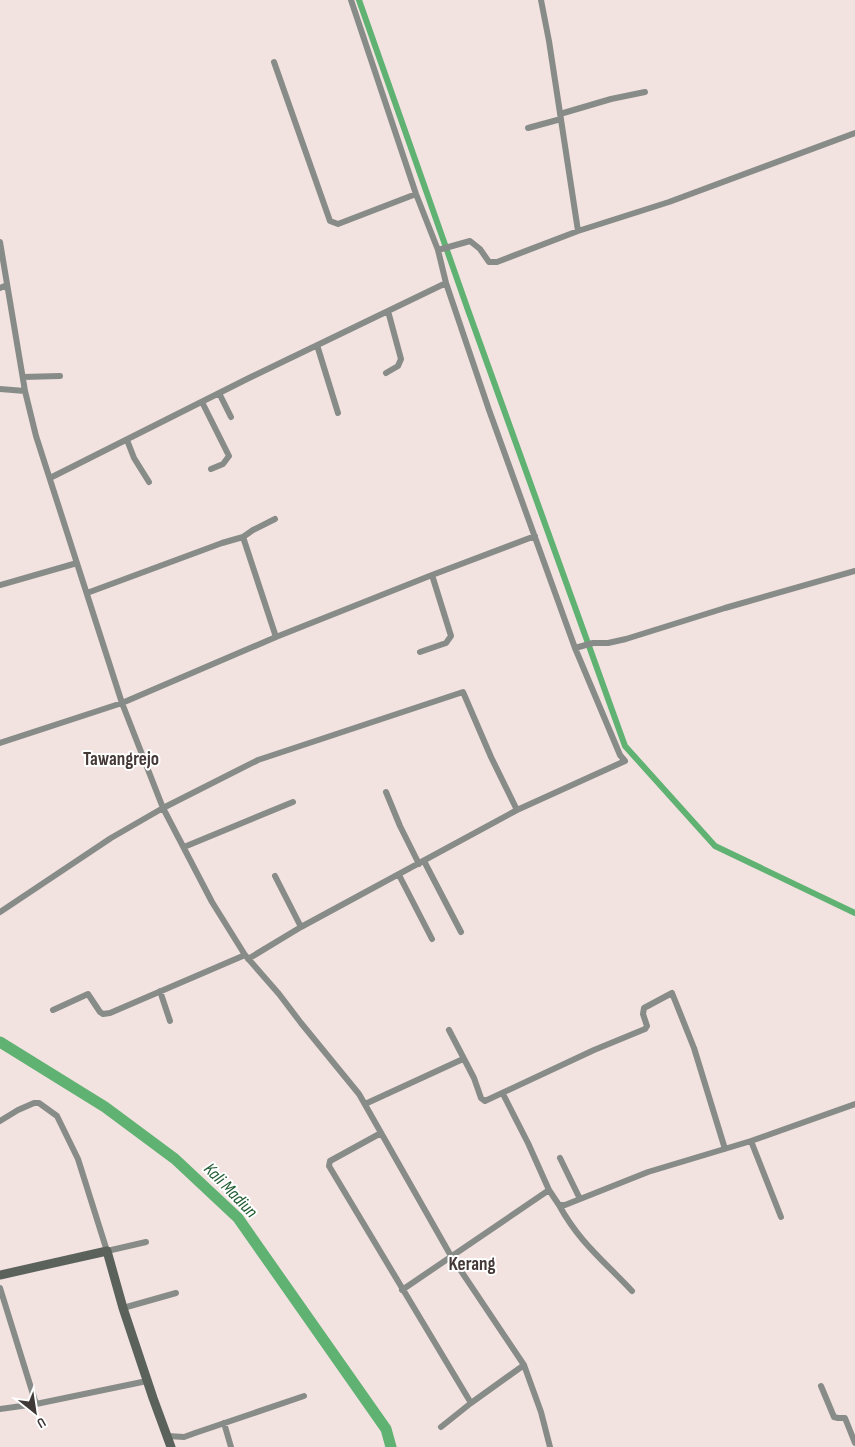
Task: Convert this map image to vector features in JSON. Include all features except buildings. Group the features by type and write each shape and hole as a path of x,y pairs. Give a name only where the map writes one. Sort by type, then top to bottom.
{"street":[{"path":"54,1010 88,994 100,1012 106,1014 246,957 517,810 625,761 620,755 535,536 446,283 439,250 416,194 351,0"},
{"path":"540,0 549,41 578,230"},
{"path":"274,62 330,221 338,224 416,194"},
{"path":"528,128 611,99 646,92"},
{"path":"439,250 470,241 480,249 489,262 494,262 578,230 669,202 855,133"},
{"path":"0,242 25,391 36,436 88,592 122,703 163,808 212,902 246,957 279,994 365,1104 451,1256 524,1365 540,1412 549,1447"},
{"path":"50,478 317,344 446,283"},
{"path":"0,288 7,285"},
{"path":"386,373 398,366 401,359 388,311"},
{"path":"317,344 338,413"},
{"path":"23,377 60,376"},
{"path":"0,389 25,391"},
{"path":"219,393 231,417"},
{"path":"202,402 230,456 223,464 211,469"},
{"path":"127,440 134,458 149,482"},
{"path":"88,592 243,537 252,530 275,520"},
{"path":"1,740 122,703 276,637 535,536"},
{"path":"243,537 276,637"},
{"path":"0,585 77,563"},
{"path":"577,647 593,642 608,643 626,639 724,608 855,571"},
{"path":"420,652 446,643 451,636 432,575"},
{"path":"0,912 112,838 163,808 258,760 463,692 491,757 517,810"},
{"path":"386,792 400,826 461,932"},
{"path":"184,847 293,802"},
{"path":"399,875 432,939"},
{"path":"275,876 302,927"},
{"path":"160,992 170,1021"},
{"path":"449,1030 485,1101 594,1050 645,1029 647,1026 643,1014 644,1008 672,993 694,1048 725,1149"},
{"path":"365,1104 463,1059"},
{"path":"503,1094 528,1143 548,1190 560,1205 569,1224 632,1291"},
{"path":"0,1121 34,1103 40,1103 57,1116 78,1159 123,1308 171,1447"},
{"path":"560,1205 565,1205 648,1172 751,1141 855,1104"},
{"path":"380,1133 329,1163 402,1290 471,1403"},
{"path":"751,1141 781,1217"},
{"path":"560,1158 580,1199"},
{"path":"402,1290 548,1190"},
{"path":"0,1275 146,1242"},
{"path":"0,1288 36,1404"},
{"path":"123,1308 176,1293"},
{"path":"441,1427 524,1365"},
{"path":"0,1410 147,1380"},
{"path":"821,1386 834,1416 845,1418 855,1443"},
{"path":"168,1436 184,1436 304,1396"},
{"path":"224,1423 231,1447"}],"waterway":[{"path":"359,0 625,746 715,846 855,913"},
{"name":"Kali Madiun","path":"0,1042 105,1107 175,1159 238,1218 386,1429 391,1447"}],"district":[{"name":"Tawangrejo","path":"121,758"},
{"name":"Kerang","path":"472,1263"}]}
